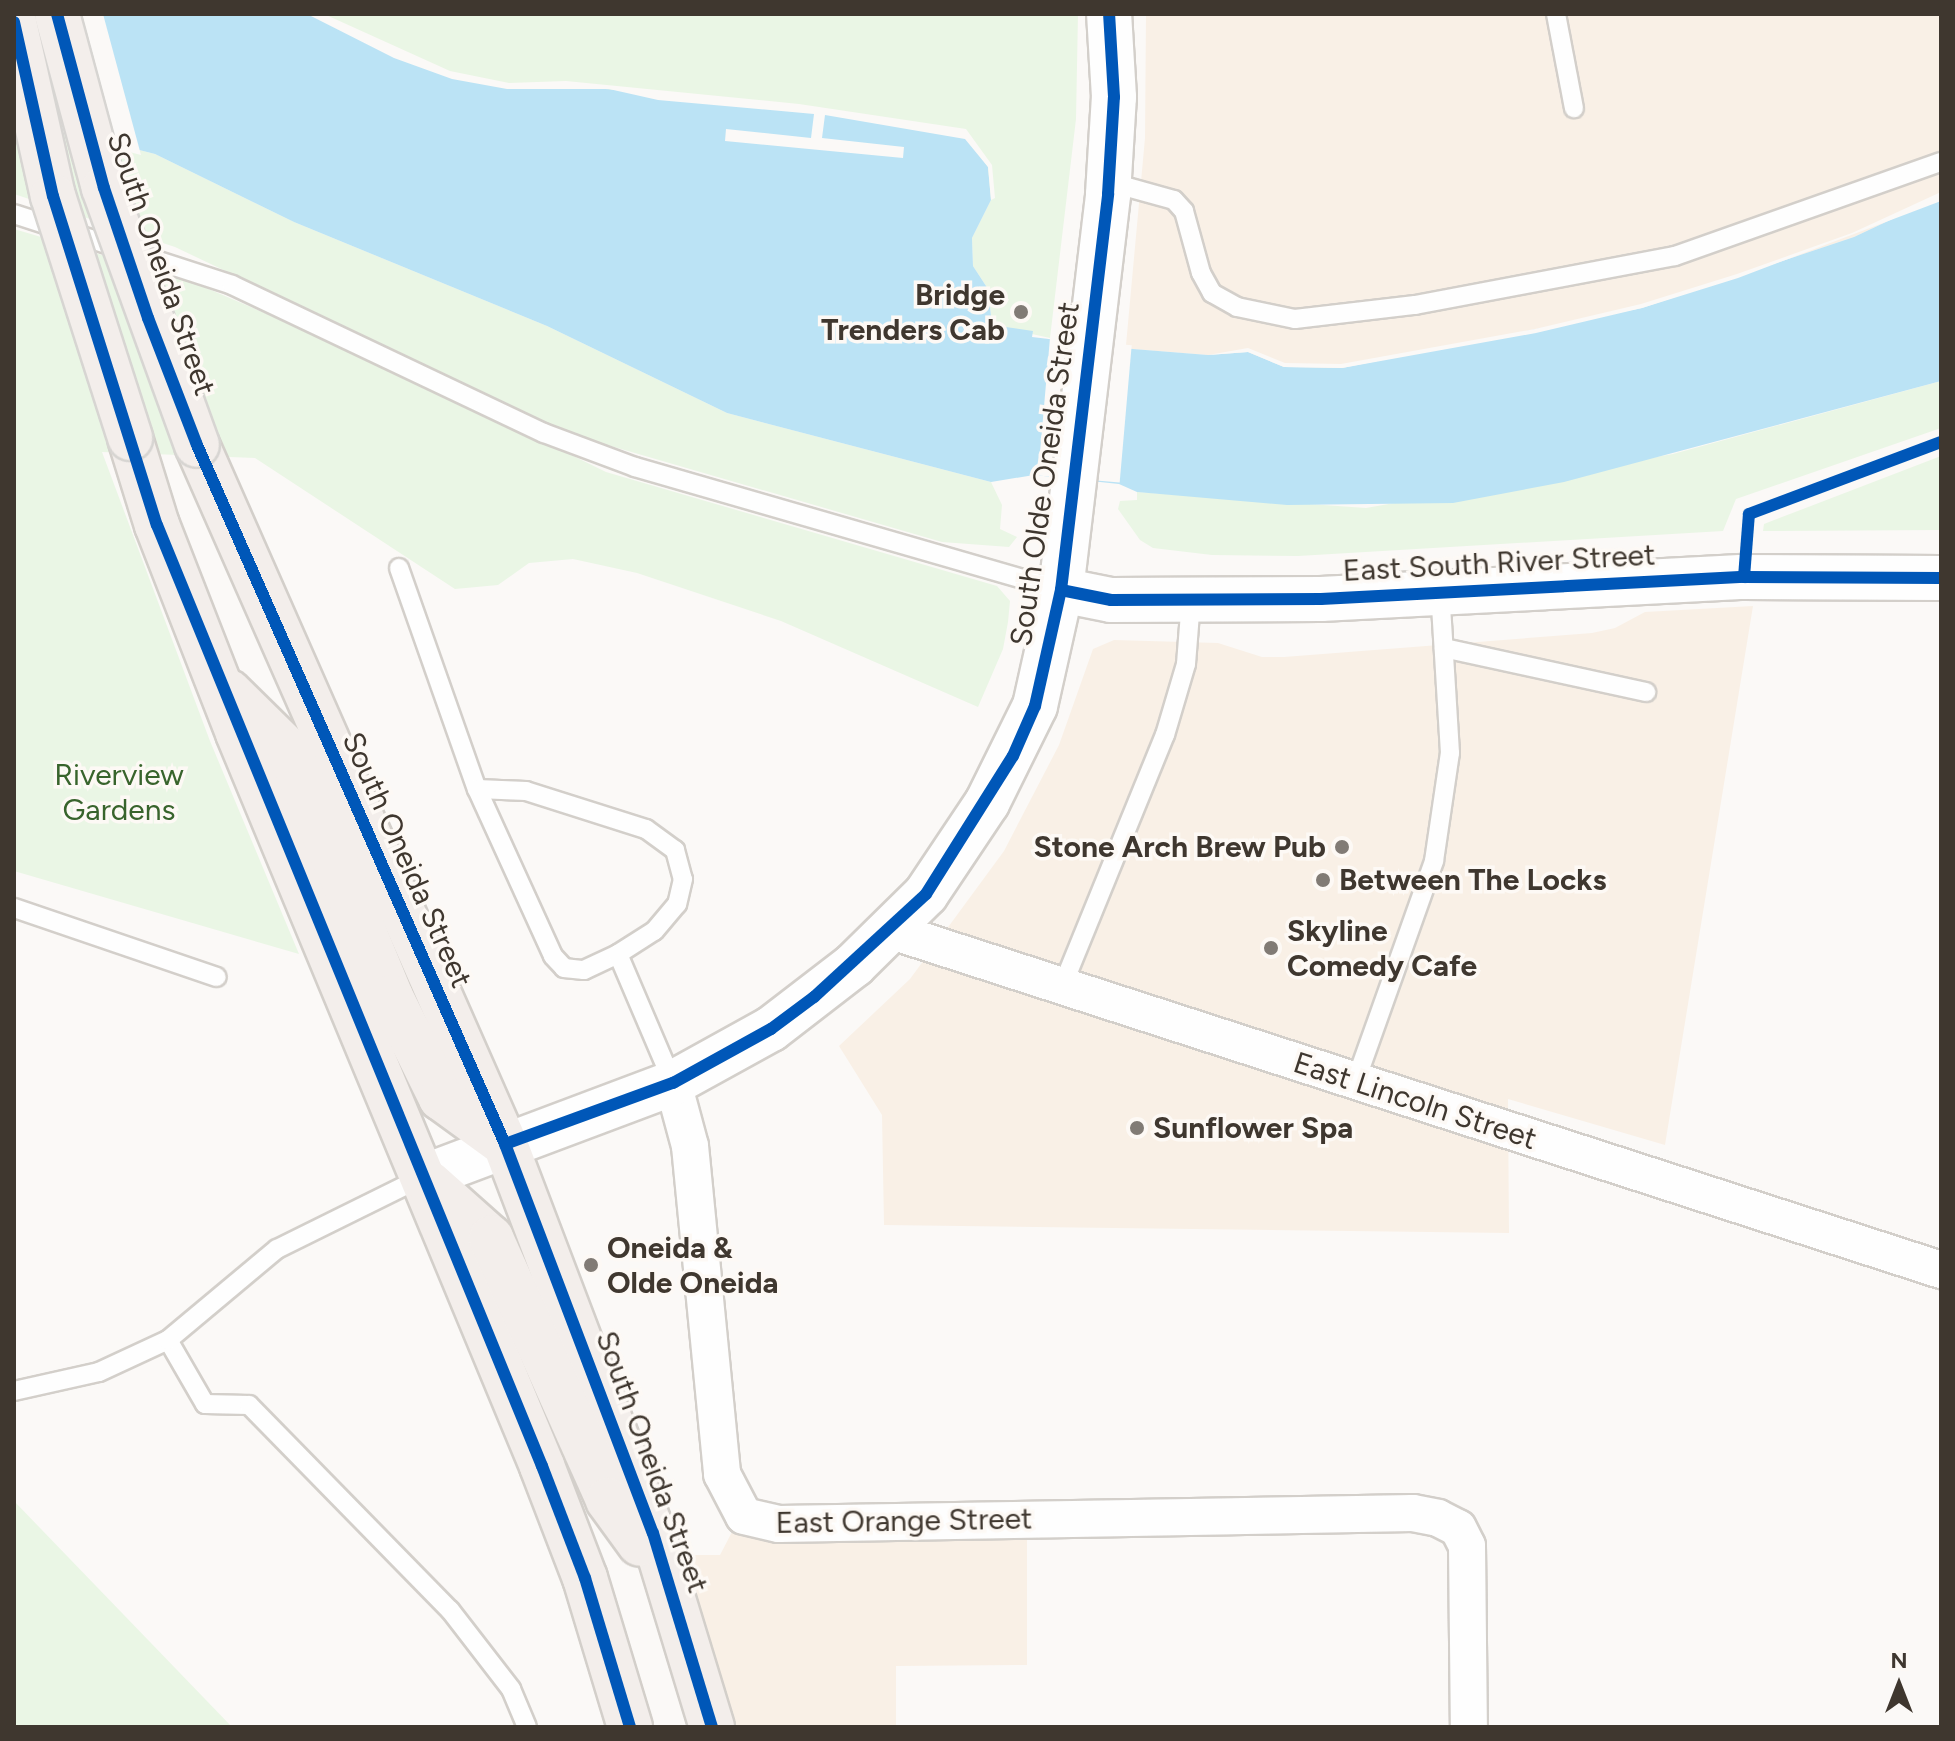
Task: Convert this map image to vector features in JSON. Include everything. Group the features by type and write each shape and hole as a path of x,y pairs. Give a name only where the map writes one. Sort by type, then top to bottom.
{"main road":[{"name":"South Oneida Street","path":"57,14 104,188 197,445 505,1144 672,1588 712,1727"},
{"path":"14,22 53,196 157,525 218,682 580,1564 630,1727"},
{"path":"218,682 290,752 391,997 441,1098 505,1144"},
{"path":"423,1177 491,1238 608,1500 672,1588"}],"street":[{"name":"South Olde Oneida Street","path":"423,1177 673,1083 771,1029 854,965 926,894 1013,756 1035,706 1061,590 1071,479 1109,182 1114,97 1109,14"},
{"name":"East South River Street","path":"1061,590 1111,600 1191,600 1744,577 1941,578"},
{"name":"East Lincoln Street","path":"889,930 1941,1270"},
{"name":"East Orange Street","path":"673,1083 690,1146 722,1474 744,1516 779,1524 1413,1513 1458,1528 1467,1546 1469,1727"}],"lane":[{"path":"1556,14 1574,108"},
{"path":"1109,182 1174,200 1184,211 1201,273 1212,293 1237,307 1295,319 1415,305 1675,256 1941,162"},
{"path":"14,214 232,285 544,433 635,467 1061,590"},
{"path":"399,568 477,789 564,968 584,970 618,954 654,931 677,904 683,879 675,850 646,829 541,796 477,789"},
{"path":"1355,1083 1434,861 1450,753 1440,591"},
{"path":"1062,987 1165,735 1186,664 1191,600"},
{"path":"1444,648 1646,692"},
{"path":"14,908 217,977"},
{"path":"618,954 673,1083"},
{"path":"14,1391 99,1372 168,1340 277,1249 423,1177"},
{"path":"168,1340 205,1404 249,1405 450,1610 511,1689 527,1727"}],"shaded area":[{"path":"1146,14 1941,14 1941,196 1854,237 1642,308 1342,368 1284,367 1248,352 1208,355 1132,349 1126,345 1145,138"},
{"path":"1753,606 1665,1145 1508,1099 1509,1233 884,1225 882,1115 839,1046 910,979 1004,851 1059,745 1093,649 1114,640 1218,643 1262,657 1284,657 1592,633 1615,628 1645,612"},
{"path":"732,1532 770,1538 1027,1535 1027,1665 896,1666 896,1727 725,1727 679,1555 720,1555"}],"green space":[{"path":"316,14 1078,14 1076,119 1050,338 992,325 988,289 973,266 972,238 991,200 449,75 366,42"},
{"path":"14,118 155,154 294,222 547,326 727,413 991,482 1002,505 1000,529 1017,537 1009,547 942,542 566,433 175,247 14,194"},
{"name":"Riverview Gardens","path":"14,229 190,281 400,371 606,472 997,586 1010,601 1008,622 1003,649 978,707 781,621 637,573 573,559 529,563 498,585 455,589 255,458 102,452 210,741 299,954 14,871"},
{"path":"1941,381 1941,428 1736,499 1723,531 1298,556 1212,555 1153,548 1140,540 1118,509 1120,501 1137,500 1137,492 1366,508 1673,454"},
{"path":"1941,456 1941,530 1763,531 1764,524"},
{"path":"14,1501 232,1727 14,1727"}],"water":[{"path":"14,14 316,14 366,42 449,75 509,87 565,85 798,108 965,133 988,167 991,200 972,238 973,266 988,289 992,325 1033,331 1032,337 1133,349 1208,355 1248,352 1284,367 1342,368 1642,308 1854,237 1941,196 1941,381 1564,482 1453,503 1287,505 1137,492 1119,484 1034,475 991,482 727,413 547,326 294,222 155,154 14,118"}],"pier":[{"path":"14,14 103,14 141,155 14,122"},
{"path":"307,14 324,14 450,71 509,83 566,81 799,104 966,129 992,165 995,198 991,200 988,167 965,139 825,115 822,138 904,147 903,158 725,141 726,129 811,138 814,114 658,100 609,89 507,89 452,79 394,58"},
{"path":"1941,192 1941,201 1738,278 1642,308 1536,333 1342,368 1284,367 1248,352 1208,355 1248,348 1285,363 1341,364 1535,329 1641,304 1737,274 1852,233"},
{"path":"1050,338 1132,345 1120,483 1038,475"}],"cycle path":[{"path":"57,14 104,188 148,318 197,445 505,1144 653,1533 712,1727"},
{"path":"505,1144 673,1083 771,1029 814,997 926,894 1013,756 1035,706 1061,590 1108,194 1114,97 1109,14"},
{"path":"14,22 53,196 157,525 542,1466 585,1578 630,1727"},
{"path":"1744,577 1749,514 1941,442"},
{"path":"1061,590 1111,600 1321,599 1744,577 1941,578"}],"place":[{"name":"Bridge Trenders Cab","path":"1021,312"},
{"name":"Stone Arch Brew Pub","path":"1342,847"},
{"name":"Between The Locks","path":"1323,880"},
{"name":"Skyline Comedy Cafe","path":"1271,948"},
{"name":"Sunflower Spa","path":"1137,1128"},
{"name":"Oneida & Olde Oneida","path":"591,1265"}]}
